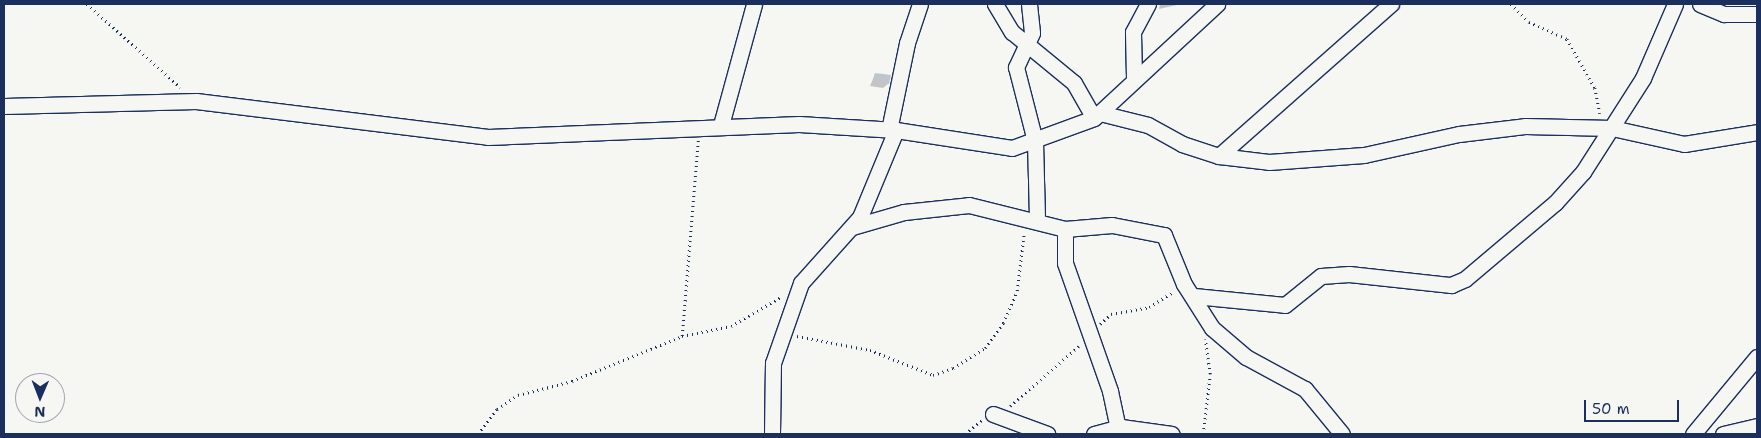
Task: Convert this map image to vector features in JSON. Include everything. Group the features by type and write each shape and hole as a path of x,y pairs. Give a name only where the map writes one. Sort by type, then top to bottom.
{"street":[{"path":"721,125 754,4"},
{"path":"772,434 770,386 783,334 801,283 852,228 867,206 893,130 907,43 920,4"},
{"path":"995,4 1024,44 1063,70 1097,116 1148,125 1182,144 1219,156 1268,162 1364,155 1486,129 1606,128 1684,144 1757,132"},
{"path":"1029,4 1032,33 1024,44 1016,72 1035,141 1037,219"},
{"path":"1134,77 1133,32 1148,4"},
{"path":"4,106 196,101 488,137 721,125 893,130 1006,148 1035,141 1097,116 1134,77 1217,4"},
{"path":"1219,156 1391,4"},
{"path":"1196,303 1285,304 1321,276 1349,274 1450,285 1465,279 1555,203 1606,128 1644,78 1675,4"},
{"path":"1711,6 1757,14"},
{"path":"852,228 904,212 952,205 986,206 1020,214 1065,229 1112,225 1164,235 1184,284 1220,337 1246,357 1305,389 1342,434"},
{"path":"1065,229 1065,263 1090,335 1118,428"},
{"path":"1693,434 1757,357"},
{"path":"993,414 1048,434"},
{"path":"1723,434 1757,426"},
{"path":"1094,434 1118,428 1172,434"}],"path":[{"path":"87,4 196,101"},
{"path":"1511,4 1530,22 1559,33 1576,50 1595,88 1606,128"},
{"path":"682,336 695,148 705,126"},
{"path":"783,334 851,344 933,375 953,368 985,348 1017,291 1025,244 1020,214"},
{"path":"478,434 512,397 572,381 682,336 731,326 801,283"},
{"path":"965,434 993,414 1013,405 1111,314 1149,307 1184,284"},
{"path":"1196,303 1210,374 1203,434"}],"building":[{"path":"875,73 891,75 889,84 873,82"}]}
